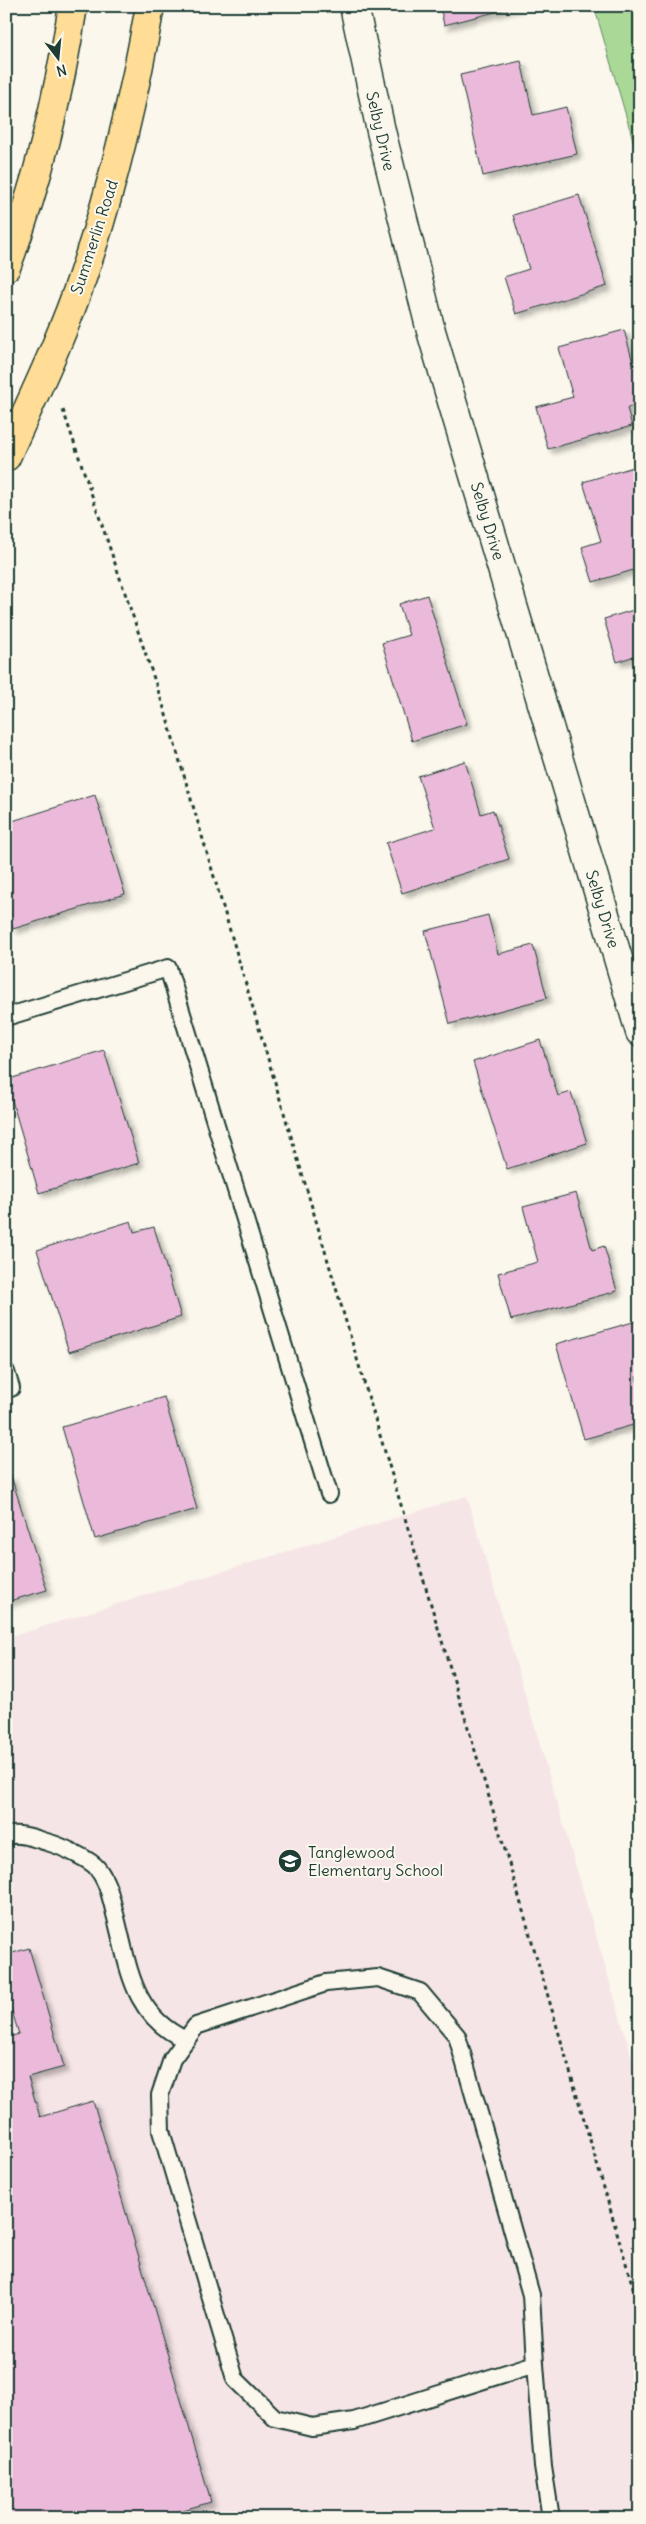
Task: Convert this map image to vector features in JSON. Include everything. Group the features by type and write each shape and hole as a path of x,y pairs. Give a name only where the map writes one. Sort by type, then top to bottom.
{"main road":[{"path":"6,267 43,149 66,52 74,6"},
{"name":"Summerlin Road","path":"6,457 47,366 83,276 113,177 137,79 150,6"}],"street":[{"name":"Selby Drive","path":"354,6 381,131 431,331 640,1032"}],"lane":[{"path":"6,1017 168,968 329,1494"},
{"path":"6,1372 11,1388 6,1389"},
{"path":"6,1836 16,1834 58,1845 96,1866 109,1889 134,1986 146,2011 170,2033 186,2040"},
{"path":"535,2364 354,2421 312,2427 275,2418 235,2379 162,2131 160,2094 172,2059 196,2026 326,1983 378,1978 420,1992 457,2036 532,2295 535,2364 544,2468 551,2518"}],"path":[{"path":"47,366 164,708 514,1880 640,2311"}],"shaded area":[{"name":"Tanglewood Elementary School","path":"467,1496 640,2085 640,2518 6,2518 6,1638"}],"green space":[{"path":"594,6 640,6 640,164"}],"building":[{"path":"440,6 519,6 444,25"},
{"path":"521,61 533,115 566,107 577,154 483,176 460,75"},
{"path":"579,195 607,286 516,314 504,277 529,269 513,215"},
{"path":"624,330 634,366 640,364 640,404 627,408 632,426 548,449 536,407 573,397 559,348"},
{"path":"640,465 640,568 593,582 582,547 601,541 583,482"},
{"path":"427,595 467,724 412,741 382,643 409,635 399,604"},
{"path":"640,608 640,654 617,662 604,619"},
{"path":"465,761 481,814 493,810 509,859 402,893 386,843 435,828 418,776"},
{"path":"95,795 125,894 13,929 6,907 6,823"},
{"path":"488,915 498,954 533,945 547,998 450,1024 425,931"},
{"path":"540,1040 558,1096 571,1092 587,1143 507,1169 473,1062"},
{"path":"104,1050 139,1163 39,1193 6,1080"},
{"path":"576,1193 592,1250 604,1246 617,1291 511,1320 498,1273 538,1262 523,1207"},
{"path":"131,1221 134,1232 154,1227 181,1317 69,1352 37,1250"},
{"path":"640,1320 640,1376 636,1377 640,1391 640,1423 584,1439 556,1344"},
{"path":"164,1397 197,1509 95,1539 62,1427"},
{"path":"11,1476 47,1590 6,1602 6,1478"},
{"path":"29,1948 64,2067 28,2077 40,2117 93,2101 211,2502 155,2518 6,2518 6,2038 19,2034 6,1992 6,1955"}],"place":[{"name":"Tanglewood Elementary School","path":"290,1861"}]}
